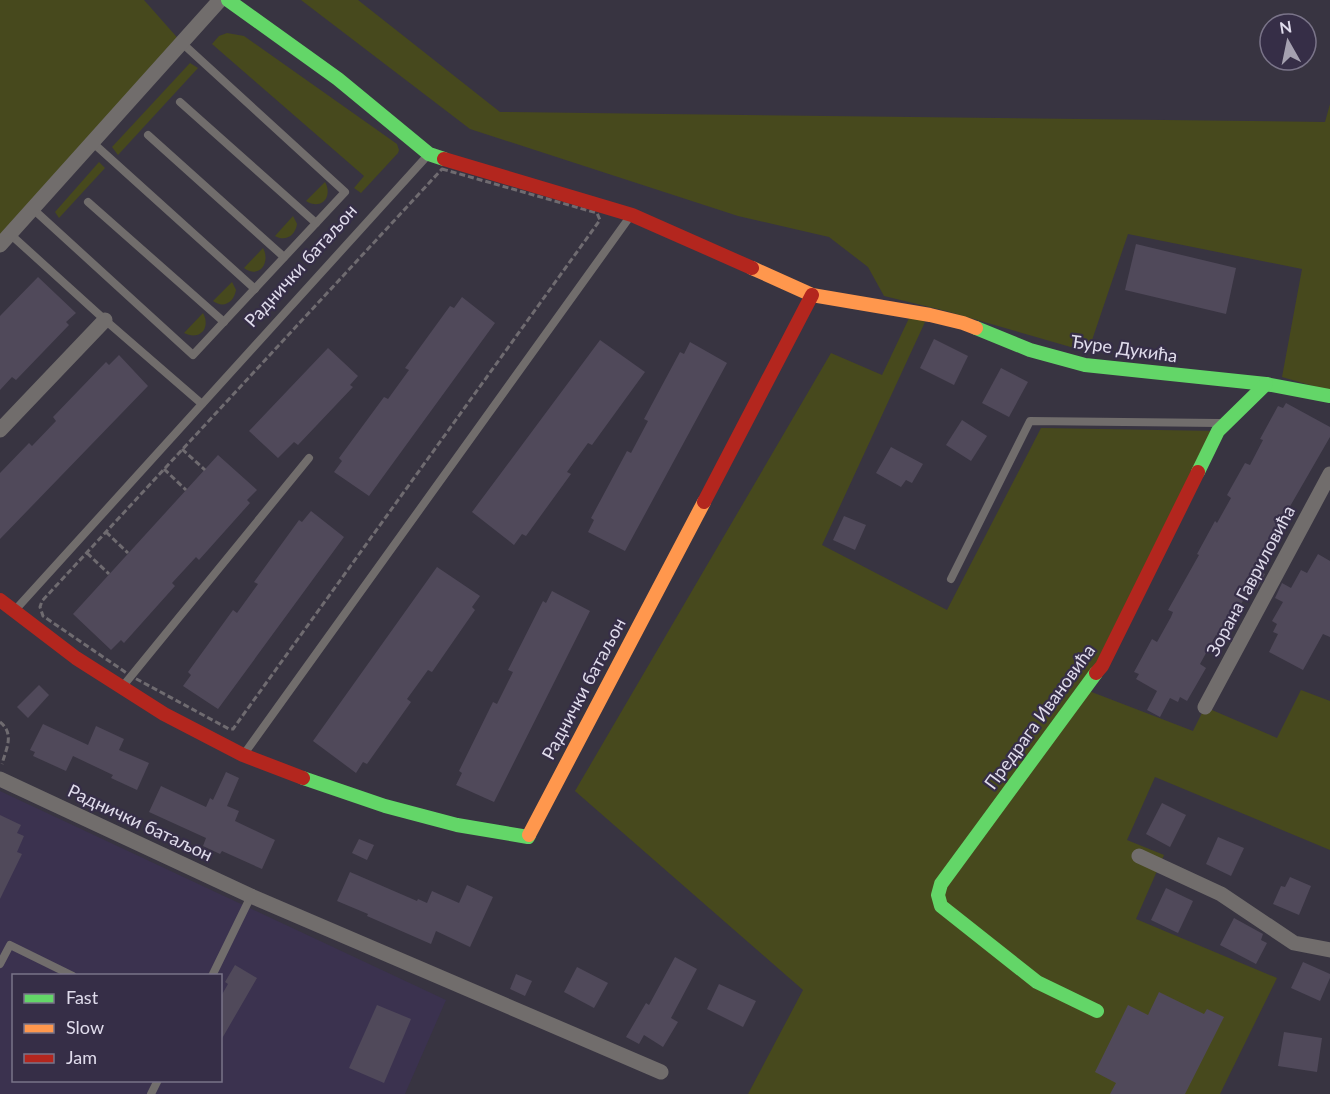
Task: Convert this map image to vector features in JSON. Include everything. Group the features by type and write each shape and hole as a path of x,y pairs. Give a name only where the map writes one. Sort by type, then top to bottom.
{"street":[{"path":"5,240 220,0"},
{"path":"228,0 338,79 429,154"},
{"name":"Ђуре Дукића","path":"429,154 632,215 812,295 919,312 952,320 1030,350 1085,365 1266,384 1330,396"},
{"name":"Раднички батаљон","path":"0,600 76,658 127,682 164,714 243,755 385,806 457,825 528,837 812,295"},
{"path":"0,430 105,320"},
{"name":"Предрага Ивановића","path":"1098,1011 1037,982 941,906 938,895 940,884 1102,666 1218,431 1266,384"},
{"name":"Зорана Гавриловића","path":"1205,707 1330,474"},
{"name":"Раднички батаљон","path":"0,779 251,896 661,1072"},
{"path":"1139,856 1221,894 1294,943 1330,950"}],"lane":[{"path":"33,209 193,355 345,192 182,43"},
{"path":"180,102 316,223"},
{"path":"148,135 284,257"},
{"path":"93,142 255,289"},
{"name":"Раднички батаљон","path":"14,611 429,154"},
{"path":"88,202 224,322"},
{"path":"243,755 632,215"},
{"path":"5,240 105,320 202,404"},
{"path":"951,579 1030,421 1227,423"},
{"path":"127,682 309,458"},
{"path":"212,974 251,896"},
{"path":"0,964 10,945 71,974"}],"path":[{"path":"442,170 597,213 600,220 233,729 127,682 43,616 40,607 42,601 182,450 442,170"},
{"path":"182,450 205,470"},
{"path":"164,470 186,490"},
{"path":"106,532 128,553"},
{"path":"87,552 110,574"},
{"path":"0,722 7,729 9,736 0,772"}],"shaded area":[{"path":"0,791 446,1000 405,1094 0,1094"}],"green space":[{"path":"0,0 144,0 182,43 0,245"},
{"path":"301,0 358,0 500,112 1325,122 1330,104 1330,391 1282,377 1302,269 1128,234 1088,352 946,311 884,296 868,267 829,237 738,216 470,129"},
{"path":"227,33 244,36 397,144 398,153 361,193 354,188 364,176 212,44 219,36"},
{"path":"190,63 198,68 118,155 112,147"},
{"path":"99,162 105,168 59,218 55,212"},
{"path":"325,182 328,192 324,201 312,204 306,201"},
{"path":"293,216 297,224 292,235 286,238 275,236"},
{"path":"263,248 266,259 262,268 254,272 244,268"},
{"path":"232,282 236,290 231,301 221,304 213,301"},
{"path":"203,313 206,324 202,332 195,335 184,333"},
{"path":"911,314 925,322 822,545 947,610 1041,428 1218,431 1089,691 1193,731 1205,707 1277,738 1301,690 1330,701 1330,850 1155,777 1127,840 1164,855 1136,919 1277,978 1220,1094 748,1094 803,990 575,791 831,353 882,375"}],"building":[{"path":"1136,244 1236,268 1226,314 1125,290"},
{"path":"38,277 76,313 66,322 69,325 16,380 12,377 0,390 0,316"},
{"path":"462,297 495,323 369,496 334,472 342,461 339,458 384,397 388,399 409,370 405,368 450,306 454,308"},
{"path":"934,339 968,356 954,385 920,368"},
{"path":"600,340 645,372 592,445 588,443 567,472 571,474 526,536 522,534 514,545 472,512"},
{"path":"690,342 727,363 625,551 588,532 594,520 591,518 627,451 631,453 648,421 644,419 680,352 684,354"},
{"path":"328,348 358,376 350,385 353,387 298,445 294,442 278,458 249,431"},
{"path":"119,355 148,386 0,539 0,473 29,443 32,446 56,421 53,417 106,362 109,365"},
{"path":"1001,368 1028,382 1009,417 982,403"},
{"path":"1286,403 1330,427 1330,437 1266,548 1269,549 1257,570 1265,574 1257,589 1251,586 1222,639 1216,635 1200,664 1206,668 1187,701 1180,697 1178,702 1170,698 1160,717 1147,710 1157,691 1136,679 1139,674 1134,672 1152,639 1157,642 1171,617 1173,612 1168,610 1215,521 1217,523 1231,498 1227,495 1245,463 1250,465 1263,440 1260,439 1278,406 1283,408"},
{"path":"962,420 987,436 971,461 946,445"},
{"path":"891,447 923,464 912,483 906,480 901,487 876,473"},
{"path":"218,455 257,490 247,500 250,503 199,560 196,557 172,583 175,586 124,643 121,640 111,650 73,614"},
{"path":"311,511 344,537 218,709 183,686 191,675 188,672 233,610 237,613 258,584 254,582 299,520 302,522"},
{"path":"844,516 866,525 855,550 833,540"},
{"path":"1318,554 1330,561 1330,637 1323,634 1303,670 1269,652 1278,634 1273,632 1277,624 1272,621 1283,602 1275,598 1282,583 1291,588 1301,570 1307,573"},
{"path":"437,567 480,596 472,607 475,610 432,672 428,670 407,699 411,702 367,764 363,762 356,773 313,741"},
{"path":"552,591 590,611 494,802 456,785 462,773 459,771 493,702 497,704 513,672 508,670 543,601 546,603"},
{"path":"39,685 49,695 28,718 17,707"},
{"path":"43,724 88,745 96,726 124,739 119,750 149,763 137,790 111,778 113,775 73,756 66,771 33,756 35,752 30,750"},
{"path":"226,772 239,778 227,806 239,811 235,821 275,840 262,869 222,851 220,854 203,846 206,838 149,812 161,786 206,807 210,798 213,800"},
{"path":"1162,803 1186,815 1170,847 1146,834"},
{"path":"0,815 21,825 17,833 24,836 17,852 22,854 0,899"},
{"path":"1218,837 1244,848 1231,876 1206,864"},
{"path":"359,839 374,845 367,860 352,853"},
{"path":"350,872 417,901 418,899 427,903 432,891 459,903 467,885 493,897 470,947 436,931 431,944 337,901"},
{"path":"1290,877 1311,886 1299,915 1273,904 1281,886 1285,887"},
{"path":"1166,888 1193,901 1178,933 1151,920"},
{"path":"1234,918 1263,934 1261,940 1267,943 1256,964 1220,945"},
{"path":"675,957 697,969 671,1018 678,1022 663,1047 644,1035 639,1044 626,1037 646,1003 649,1005"},
{"path":"1303,962 1330,974 1320,1001 1291,988"},
{"path":"235,965 257,978 222,1039 222,994 228,984 225,982"},
{"path":"577,967 608,983 594,1008 564,992"},
{"path":"516,974 532,981 525,996 510,989"},
{"path":"719,984 756,1001 743,1027 707,1009"},
{"path":"1159,992 1204,1014 1207,1009 1224,1017 1185,1094 1110,1094 1116,1083 1095,1072 1128,1005 1148,1015"},
{"path":"377,1005 411,1019 384,1083 349,1068"},
{"path":"1284,1032 1322,1038 1317,1072 1278,1066"}],"traffic: fast":[{"path":"228,0 338,79 429,154 444,159"},
{"path":"976,328 1030,350 1085,365 1266,384 1330,396"},
{"path":"1198,472 1218,431 1266,384"},
{"path":"1096,673 941,884 938,895 941,906 1037,982 1097,1011"},
{"path":"303,778 385,806 457,825 528,837 529,835"}],"traffic: slow":[{"path":"752,268 812,295 930,315 976,328"},
{"path":"529,835 704,502"}],"traffic: jam":[{"path":"444,159 632,215 752,268"},
{"path":"704,502 812,295"},
{"path":"1096,673 1102,666 1198,472"},
{"path":"0,600 76,658 164,714 243,755 303,778"}]}
